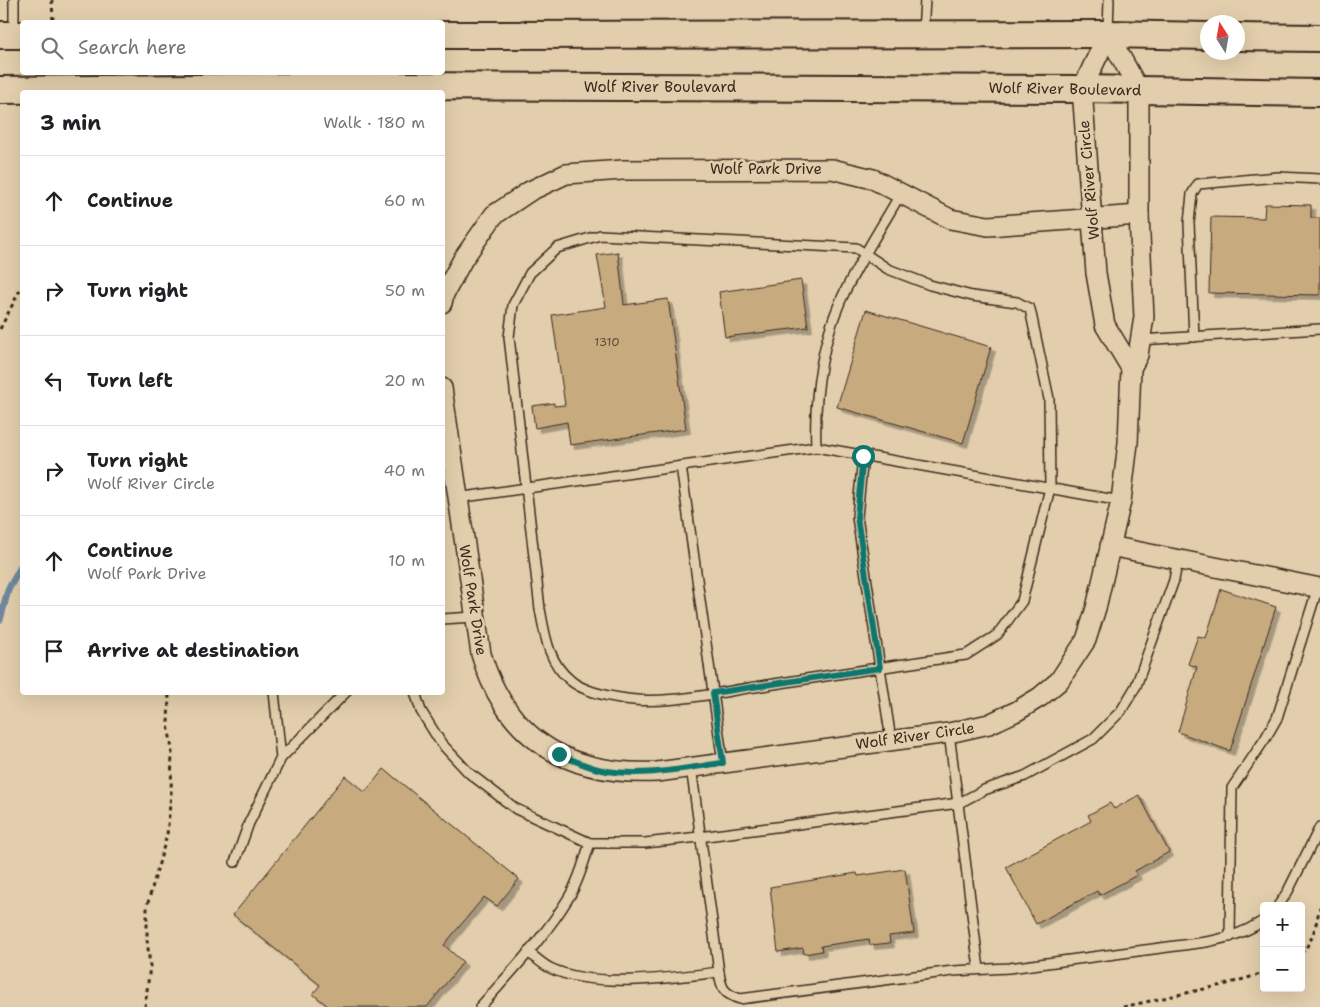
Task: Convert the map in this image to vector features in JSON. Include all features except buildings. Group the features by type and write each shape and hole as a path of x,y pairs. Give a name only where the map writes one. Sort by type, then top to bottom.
{"main road":[{"path":"445,35 1108,34 1200,36"},
{"path":"1245,37 1320,38"},
{"name":"Wolf River Boulevard","path":"0,90 391,86 1082,89 1320,93"}],"street":[{"name":"Wolf River Circle","path":"1108,34 1082,89 1096,273 1105,325 1131,368"},
{"name":"Wolf River Circle","path":"585,765 627,773 691,767 949,733 989,724 1017,711 1040,697 1059,680 1086,640 1121,501 1128,443 1131,368 1138,355 1144,317 1139,214 1139,90 1108,34"},
{"name":"Wolf Park Drive","path":"445,292 463,259 494,215 530,191 566,174 623,170 832,169 873,179 902,192 950,219 988,226 1139,214"},
{"name":"Wolf Park Drive","path":"445,410 474,616 486,672 511,714 531,736 547,748 585,765"},
{"path":"1110,546 1319,588"}],"lane":[{"path":"12,35 14,0"},
{"path":"922,34 924,0"},
{"path":"1108,34 1109,0"},
{"path":"1194,337 1189,223 1192,194 1198,184 1278,177 1320,179"},
{"path":"816,447 815,416 821,366 840,302 902,192"},
{"path":"600,235 856,248 888,269 930,285 972,296 1017,302 1030,309 1049,399 1050,488 1022,601 997,635 966,655 656,700 620,698 572,682 559,670 546,644 527,488 509,337 513,305 530,273 557,248 600,235"},
{"path":"1140,340 1320,329"},
{"path":"457,498 816,447 1121,501"},
{"path":"863,456 857,517 891,740"},
{"path":"681,466 723,763"},
{"path":"416,695 421,711 441,743 469,773 516,809 590,843 645,843 959,803 984,790 1025,776 1093,739 1121,711 1136,686 1174,580 1178,559"},
{"path":"1230,937 1232,788 1277,718 1319,588"},
{"path":"445,619 474,616"},
{"path":"274,695 281,758"},
{"path":"235,862 249,823 281,758 343,695"},
{"path":"949,733 979,969"},
{"path":"691,767 699,837 719,972 722,988 728,995 740,998 1119,954 1230,937 1260,923"},
{"path":"1281,902 1320,827"},
{"path":"480,1007 528,952 569,896 579,875 590,843"},
{"path":"528,952 550,968 586,978 666,979 719,972"}],"path":[{"path":"52,0 53,20"},
{"path":"0,329 20,290"},
{"path":"145,1007 150,966 147,939 147,906 167,835 171,794 172,750 168,724 169,695"},
{"path":"1305,950 1312,936 1320,907"},
{"path":"1122,1007 1227,984 1260,974"}],"waterway":[{"path":"0,620 8,590 20,569"}],"route":[{"path":"559,754 585,765 606,771 627,773 657,772 723,763 713,693 880,668 857,517 863,456"}]}
